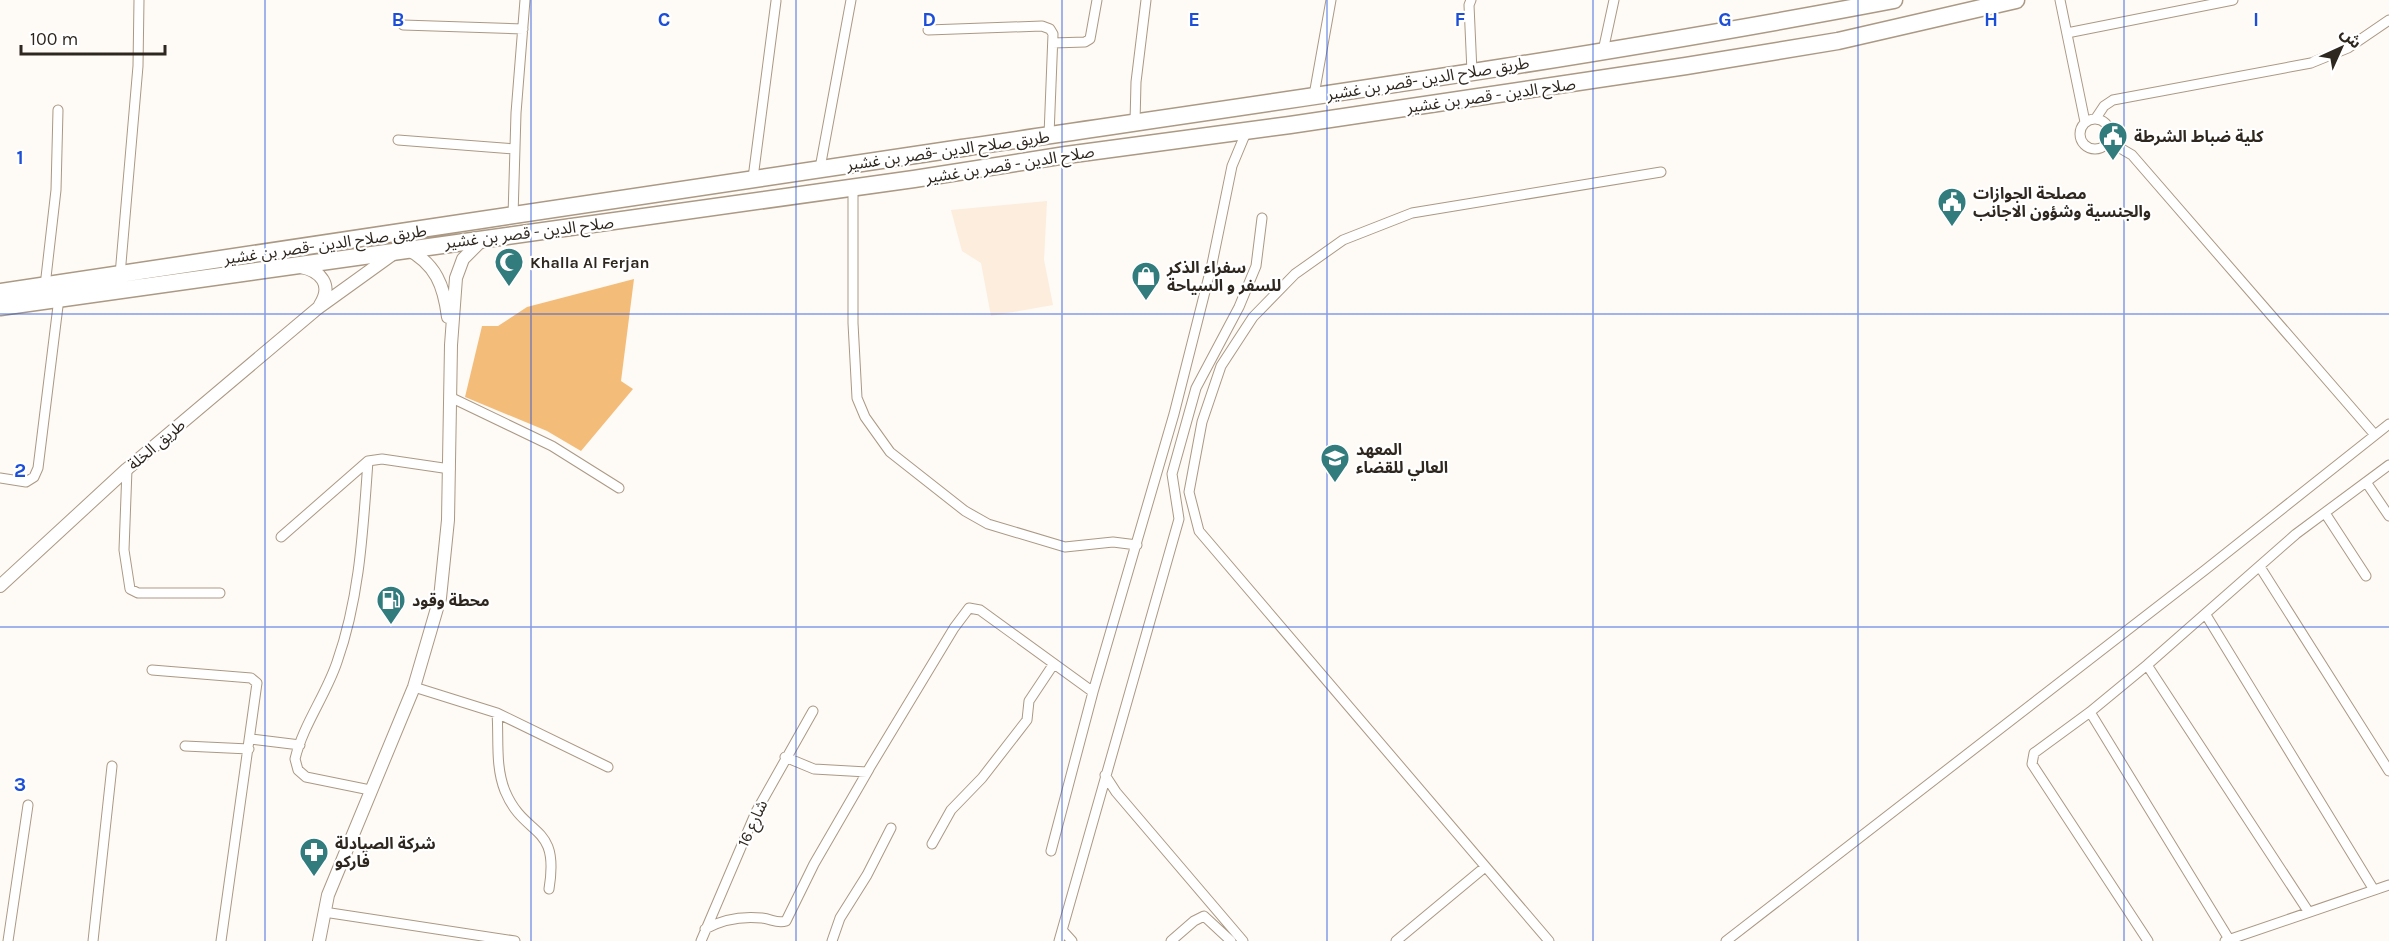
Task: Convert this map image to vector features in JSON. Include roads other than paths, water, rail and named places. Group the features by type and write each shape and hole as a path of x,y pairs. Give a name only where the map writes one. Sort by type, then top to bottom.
{"highway":[{"name":"طريق صلاح الدين -قصر بن غشير","path":"0,292 820,168 1228,110 1727,32 1894,0"},
{"name":"صلاح الدين - قصر بن غشير","path":"0,307 1311,122 1838,41 2016,0"},
{"path":"1310,96 1297,107 1297,113 1311,122"},
{"path":"1228,110 1237,113 1241,118 1241,131"}],"street":[{"path":"120,275 138,66 139,0"},
{"path":"513,216 525,0"},
{"path":"820,168 851,0"},
{"path":"1053,43 1085,42 1090,39 1097,0"},
{"path":"1135,122 1136,82 1146,0"},
{"path":"1310,96 1331,0"},
{"path":"1471,0 1469,5 1472,72"},
{"path":"1604,51 1614,0"},
{"path":"2060,0 2085,122"},
{"path":"2067,33 2233,0"},
{"path":"753,178 776,1"},
{"path":"2096,118 2102,120 2109,129 2108,141 2094,149 2083,144 2079,132 2085,122 2096,118 2104,106 2113,100 2311,63 2348,48 2389,20"},
{"path":"403,25 523,29"},
{"path":"928,30 1042,26 1052,31 1049,135"},
{"path":"45,286 56,190 58,110"},
{"path":"1051,851 1093,692 1174,414 1212,264 1241,131"},
{"path":"398,140 515,149"},
{"path":"2108,141 2132,155 2374,435"},
{"path":"1549,941 1199,531 1189,492 1202,422 1221,366 1253,317 1291,277 1343,240 1412,213 1661,172"},
{"path":"853,187 853,322 857,398 865,417 880,441 890,452 964,511 988,524 1065,547 1113,542 1137,545"},
{"path":"1059,941 1179,519 1172,474 1196,388 1239,307 1256,266 1262,218"},
{"path":"319,941 328,895 414,687 440,598 450,469 451,345 459,268 468,251 483,239"},
{"path":"403,249 427,263 442,284 451,345"},
{"name":"طريق الخلة","path":"0,586 127,469 318,308 403,249"},
{"path":"296,266 317,271 322,277 326,292 318,308"},
{"path":"0,478 31,481 38,468 59,298"},
{"path":"452,398 552,446 619,488"},
{"path":"1726,941 2389,424"},
{"path":"281,537 368,461 382,459 450,469"},
{"path":"368,461 360,560 354,599 337,662 295,759 301,774 370,790"},
{"path":"2148,941 2032,764 2034,753 2090,712 2147,665 2296,534 2389,465"},
{"path":"127,469 124,550 130,589 138,593 220,593"},
{"path":"2366,482 2389,516"},
{"path":"2325,513 2367,576"},
{"path":"2260,567 2389,771"},
{"path":"705,929 726,919 762,918 779,924 786,921 814,864 954,628 969,608 980,610 1093,692"},
{"path":"2205,615 2374,890"},
{"path":"932,844 951,810 982,778 1027,720 1029,701 1053,665"},
{"path":"2147,665 2308,911"},
{"path":"152,670 256,680 250,744 221,941"},
{"path":"414,687 496,713 608,767"},
{"name":"شارع 16","path":"701,941 756,812 813,711"},
{"path":"2090,712 2227,940 2389,885"},
{"path":"496,713 500,775 513,805 549,847 553,866 549,889"},
{"path":"185,746 300,745"},
{"path":"785,757 814,769 864,774 870,769"},
{"path":"93,941 112,766"},
{"path":"1105,775 1116,792 1243,941"},
{"path":"8,941 28,805"},
{"path":"832,941 840,918 867,875 891,828"},
{"path":"1396,941 1485,867"},
{"path":"324,912 515,941"},
{"path":"1171,941 1194,921 1204,916 1231,941"},
{"path":"1062,930 1072,941"}],"place":[{"name":"كلية ضباط الشرطة","path":"2113,162"},
{"name":"مصلحة الجوازات والجنسية وشؤون الاجانب","path":"1952,228"},
{"name":"Khalla Al Ferjan","path":"509,288"},
{"name":"سفراء الذكر للسفر و السياحة","path":"1146,302"},
{"name":"المعهد العالي للقضاء","path":"1335,484"},
{"name":"محطة وقود","path":"391,626"},
{"name":"شركة الصيادلة فاركو","path":"314,878"}]}
